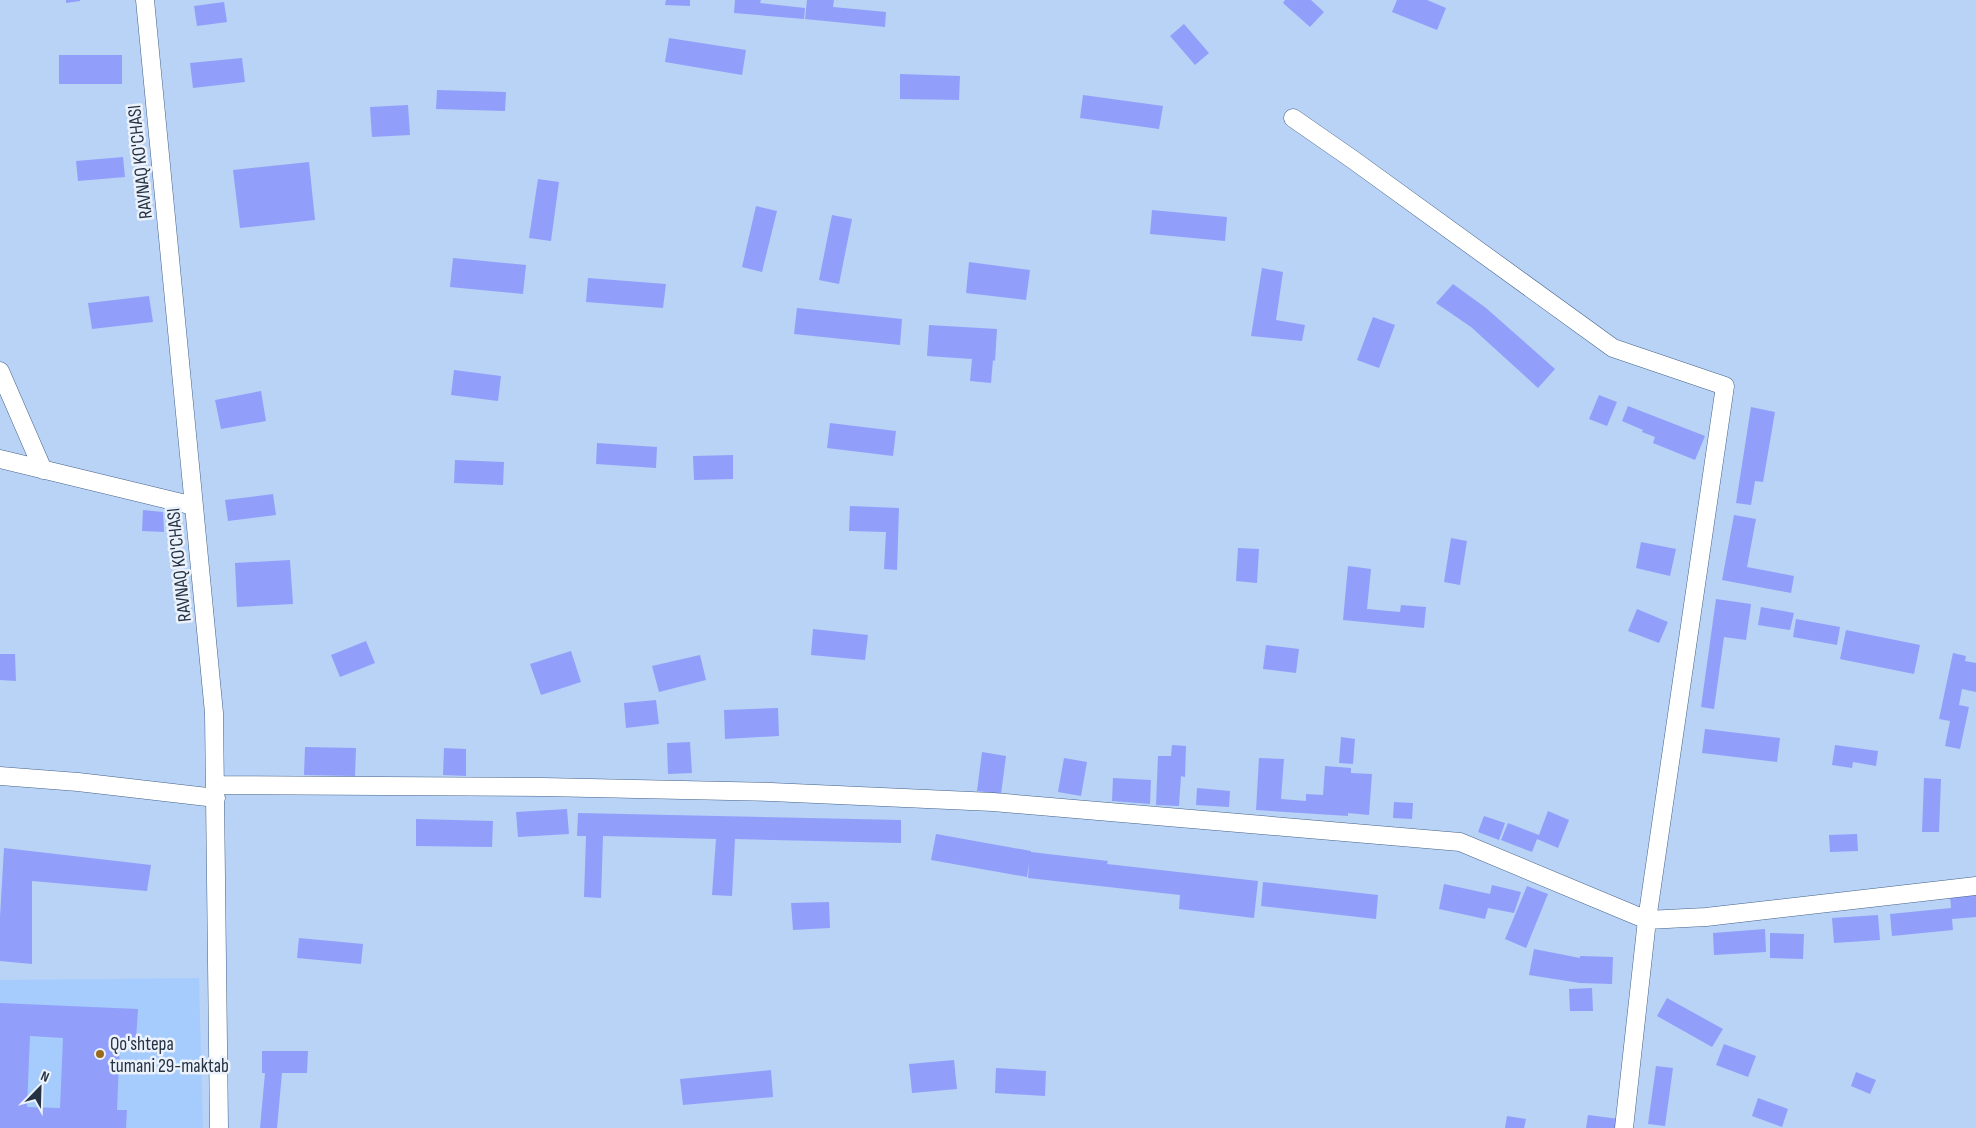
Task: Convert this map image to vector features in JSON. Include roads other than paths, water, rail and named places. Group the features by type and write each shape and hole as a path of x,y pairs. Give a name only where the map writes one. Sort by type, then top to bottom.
{"street":[{"name":"RAVNAQ KO'CHASI","path":"145,0 214,713 219,1128"},
{"path":"1293,118 1360,164 1613,348 1725,386 1647,920 1624,1128"},
{"path":"0,371 43,470"},
{"path":"0,459 194,506"},
{"path":"0,776 216,791 553,788 761,792 993,802 1460,842 1647,920 1706,917 1976,886"}],"place":[{"name":"Qo'shtepa tumani 29-maktab","path":"100,1054"}]}
